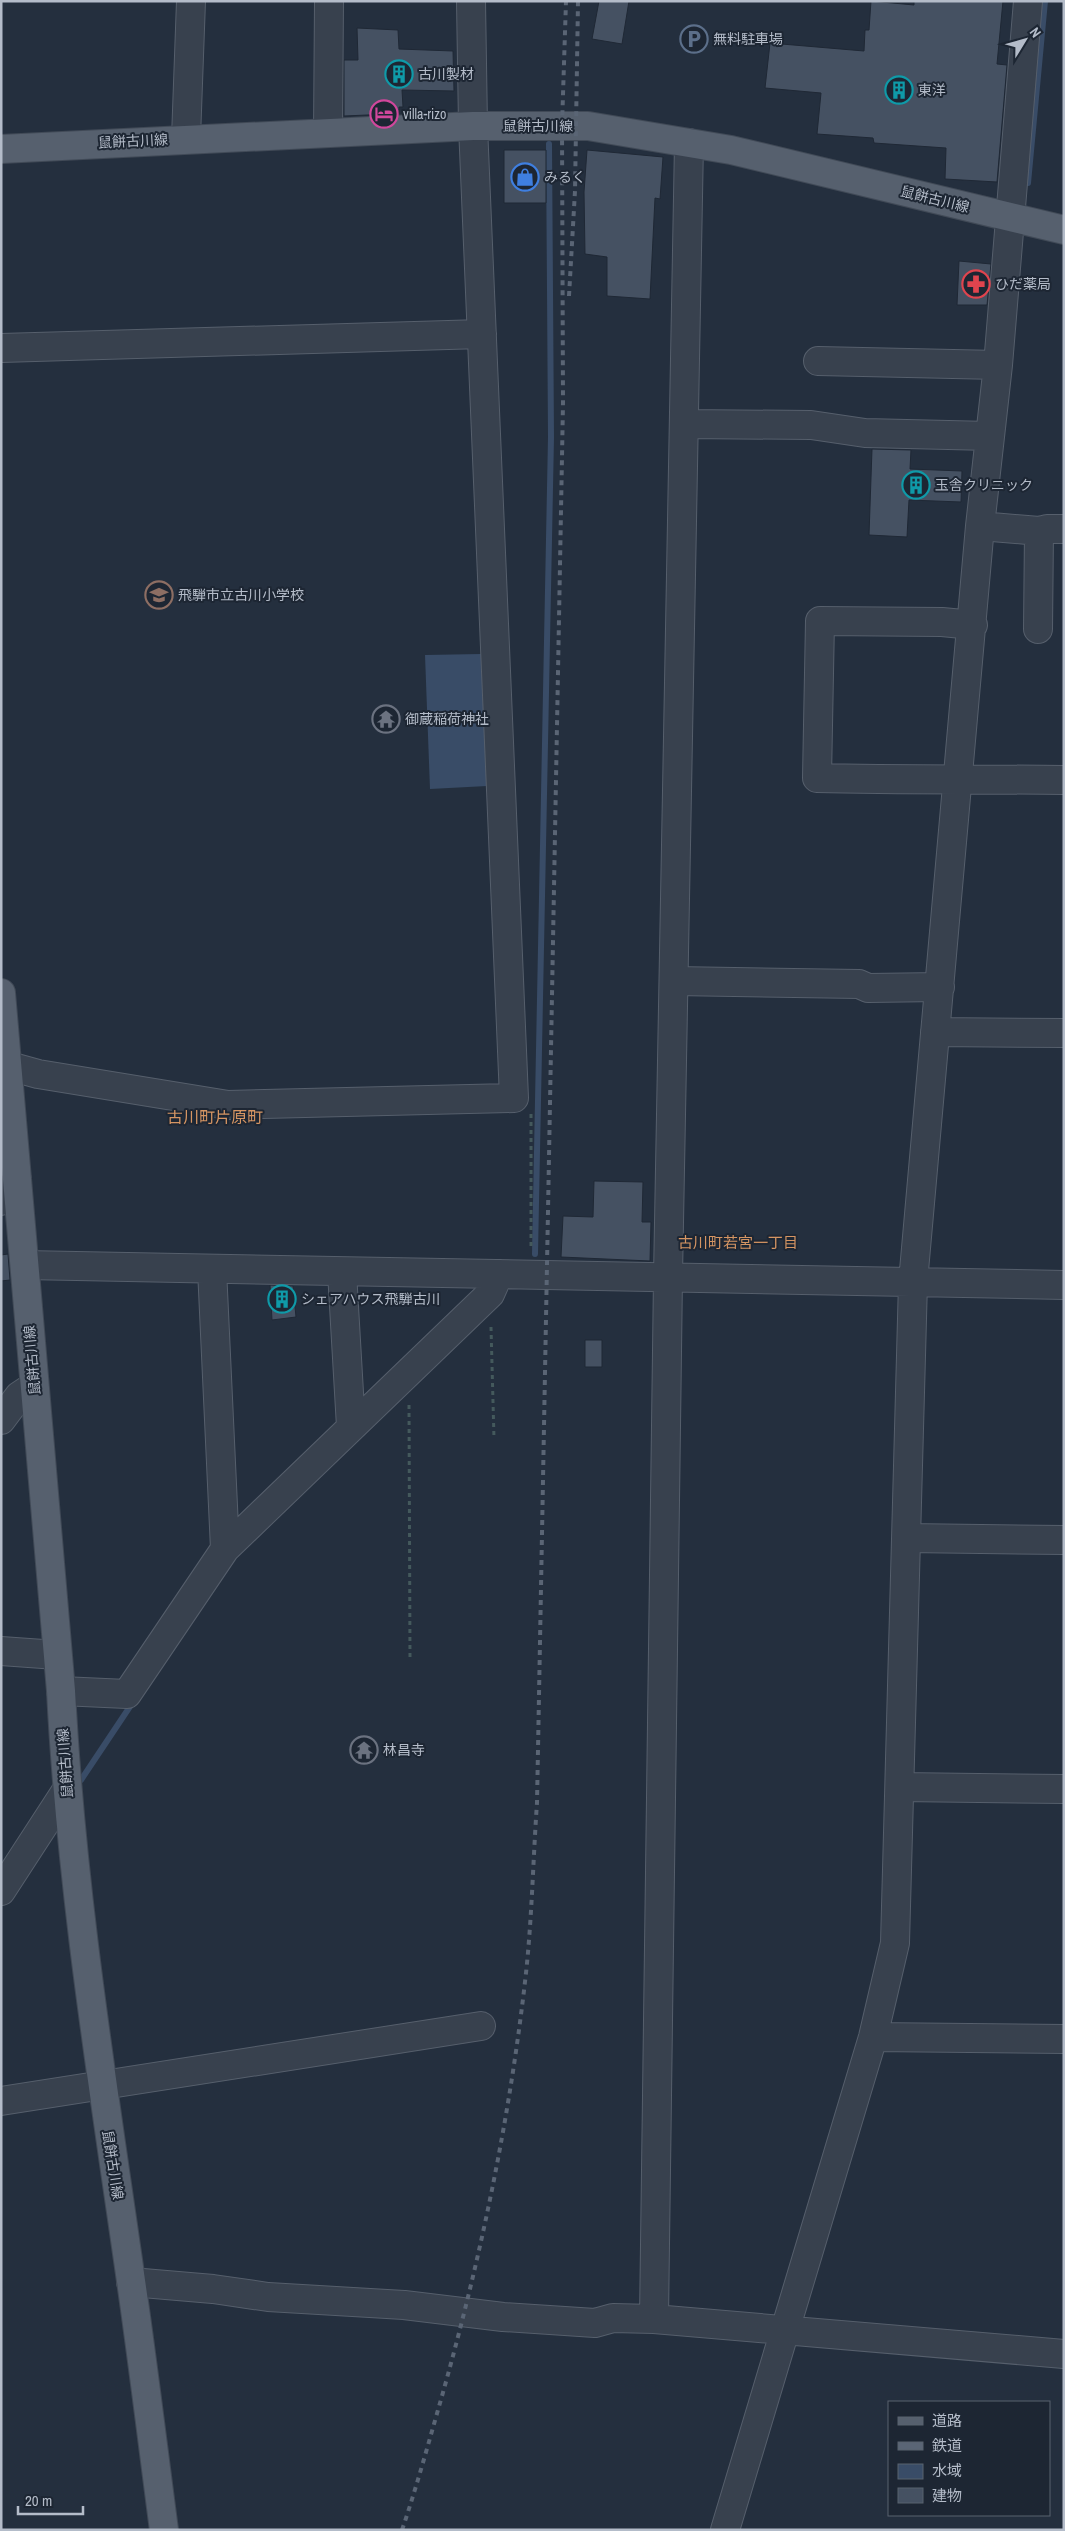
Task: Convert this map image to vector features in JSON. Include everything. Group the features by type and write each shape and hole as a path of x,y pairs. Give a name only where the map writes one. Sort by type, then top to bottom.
{"main road":[{"name":"鼠餅古川線","path":"1,149 186,138 473,126 588,126 731,150 1064,230"},
{"name":"鼠餅古川線","path":"1,993 9,1066 9,1191 25,1265 60,1691 66,1791 101,2086 131,2282 164,2530"}],"street":[{"path":"186,138 191,1"},
{"path":"328,132 329,1"},
{"path":"9,1066 38,1074 228,1105 514,1098 473,126 471,1"},
{"path":"725,2530 873,2037 895,1943 913,1282 973,625 980,526 998,365 1028,1"},
{"path":"654,2319 668,1277 690,143"},
{"path":"1,348 482,334"},
{"path":"818,362 998,365"},
{"path":"685,424 811,426 865,433 990,436"},
{"path":"980,526 1052,530 1038,629"},
{"path":"973,625 942,622 820,621 817,778 932,781 958,778 1064,780"},
{"path":"675,981 859,984 868,988 940,987"},
{"path":"935,1032 1064,1033"},
{"path":"25,1265 342,1272 495,1284 531,1274 1064,1285"},
{"path":"212,1269 225,1549"},
{"path":"342,1272 351,1427"},
{"path":"60,1691 127,1694 225,1549 409,1372 495,1284"},
{"path":"1,1420 19,1396 34,1386"},
{"path":"907,1538 1064,1540"},
{"path":"1,1651 57,1655"},
{"path":"900,1787 1064,1790"},
{"path":"1,1891 66,1791"},
{"path":"1,2101 481,2026"},
{"path":"873,2037 1064,2039"},
{"path":"131,2282 213,2289 268,2297 404,2305 503,2317 595,2323 613,2318 654,2319 1064,2354"}],"path":[{"path":"514,1098 531,1105 531,1274"},
{"path":"494,1439 495,1284"},
{"path":"409,1372 410,1658"}],"water":[{"path":"481,654 487,786 430,789 425,655"}],"building":[{"path":"599,1 629,1 622,44 592,39"},
{"name":"東洋","path":"871,1 914,5 914,1 1003,1 997,64 1007,65 997,182 945,179 946,148 874,143 873,138 817,134 821,93 765,88 770,43 864,51 865,30 869,30"},
{"name":"古川製材","path":"357,28 398,30 399,49 453,51 454,91 402,90 403,107 399,107 399,112 344,116 344,60 358,60"},
{"name":"みるく","path":"504,150 546,150 546,203 504,203"},
{"path":"587,150 663,157 660,199 655,198 650,299 607,296 607,257 585,254 584,192"},
{"name":"ひだ薬局","path":"959,261 991,264 987,305 957,305"},
{"name":"玉舎クリニック","path":"872,449 911,450 910,469 962,471 961,502 909,500 907,537 869,535"},
{"path":"594,1181 643,1182 642,1222 651,1222 650,1261 561,1257 563,1216 593,1217"},
{"path":"8,1254 10,1280 1,1281 1,1255"},
{"name":"シェアハウス飛騨古川","path":"270,1285 293,1286 296,1317 272,1320"},
{"path":"585,1340 602,1340 602,1367 585,1367"}],"waterway":[{"path":"1028,183 1045,1"},
{"path":"535,1254 551,437 549,144"},
{"path":"81,1780 133,1702"}],"railway":[{"path":"402,2530 456,2344 493,2186 512,2080 526,1973 531,1910 537,1803 563,403 562,126 566,1"},
{"path":"569,296 575,191 578,1"}],"place":[{"name":"無料駐車場","path":"694,39"},
{"name":"古川製材","path":"399,74"},
{"name":"東洋","path":"899,90"},
{"name":"villa-rizo","path":"384,114"},
{"name":"みるく","path":"525,177"},
{"name":"ひだ薬局","path":"976,284"},
{"name":"玉舎クリニック","path":"916,485"},
{"name":"飛騨市立古川小学校","path":"159,595"},
{"name":"御蔵稲荷神社","path":"386,719"},
{"name":"シェアハウス飛騨古川","path":"282,1299"},
{"name":"林昌寺","path":"364,1750"}],"district":[{"name":"古川町片原町","path":"215,1117"},
{"name":"古川町若宮一丁目","path":"738,1243"}]}
